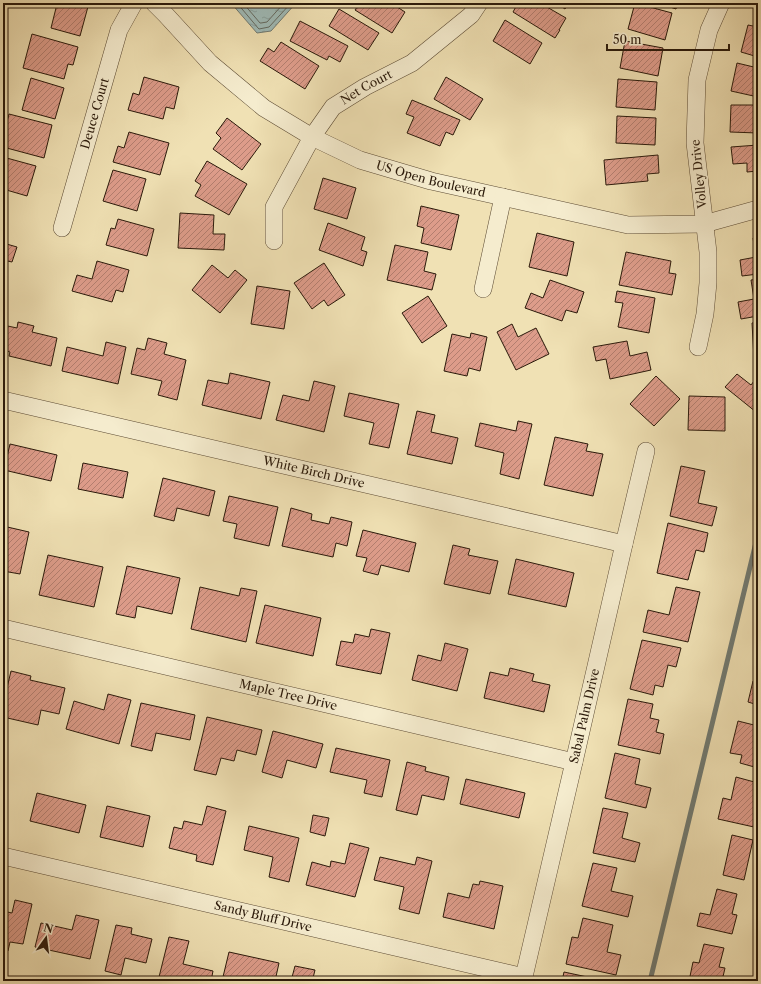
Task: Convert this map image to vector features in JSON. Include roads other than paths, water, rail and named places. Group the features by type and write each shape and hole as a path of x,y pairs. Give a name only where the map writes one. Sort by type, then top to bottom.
{"street":[{"name":"Deuce Court","path":"62,228 119,30 134,3"},
{"name":"US Open Boulevard","path":"154,3 210,64 264,108 312,136 360,160 431,181 628,225 704,224 758,209"},
{"name":"Net Court","path":"274,241 274,207 312,136 333,107 365,87 412,63 471,15 478,3"},
{"name":"Volley Drive","path":"698,347 705,314 708,284 708,252 695,143 697,80 709,30 721,3"},
{"path":"482,289 503,197"},
{"name":"White Birch Drive","path":"3,400 624,544"},
{"name":"Sabal Palm Drive","path":"523,979 646,452"},
{"name":"Maple Tree Drive","path":"3,628 574,762"},
{"name":"Sandy Bluff Drive","path":"3,856 523,979"}],"water":[{"path":"231,3 296,3 271,31 257,33"}],"waterway":[{"path":"650,981 758,534"}]}
